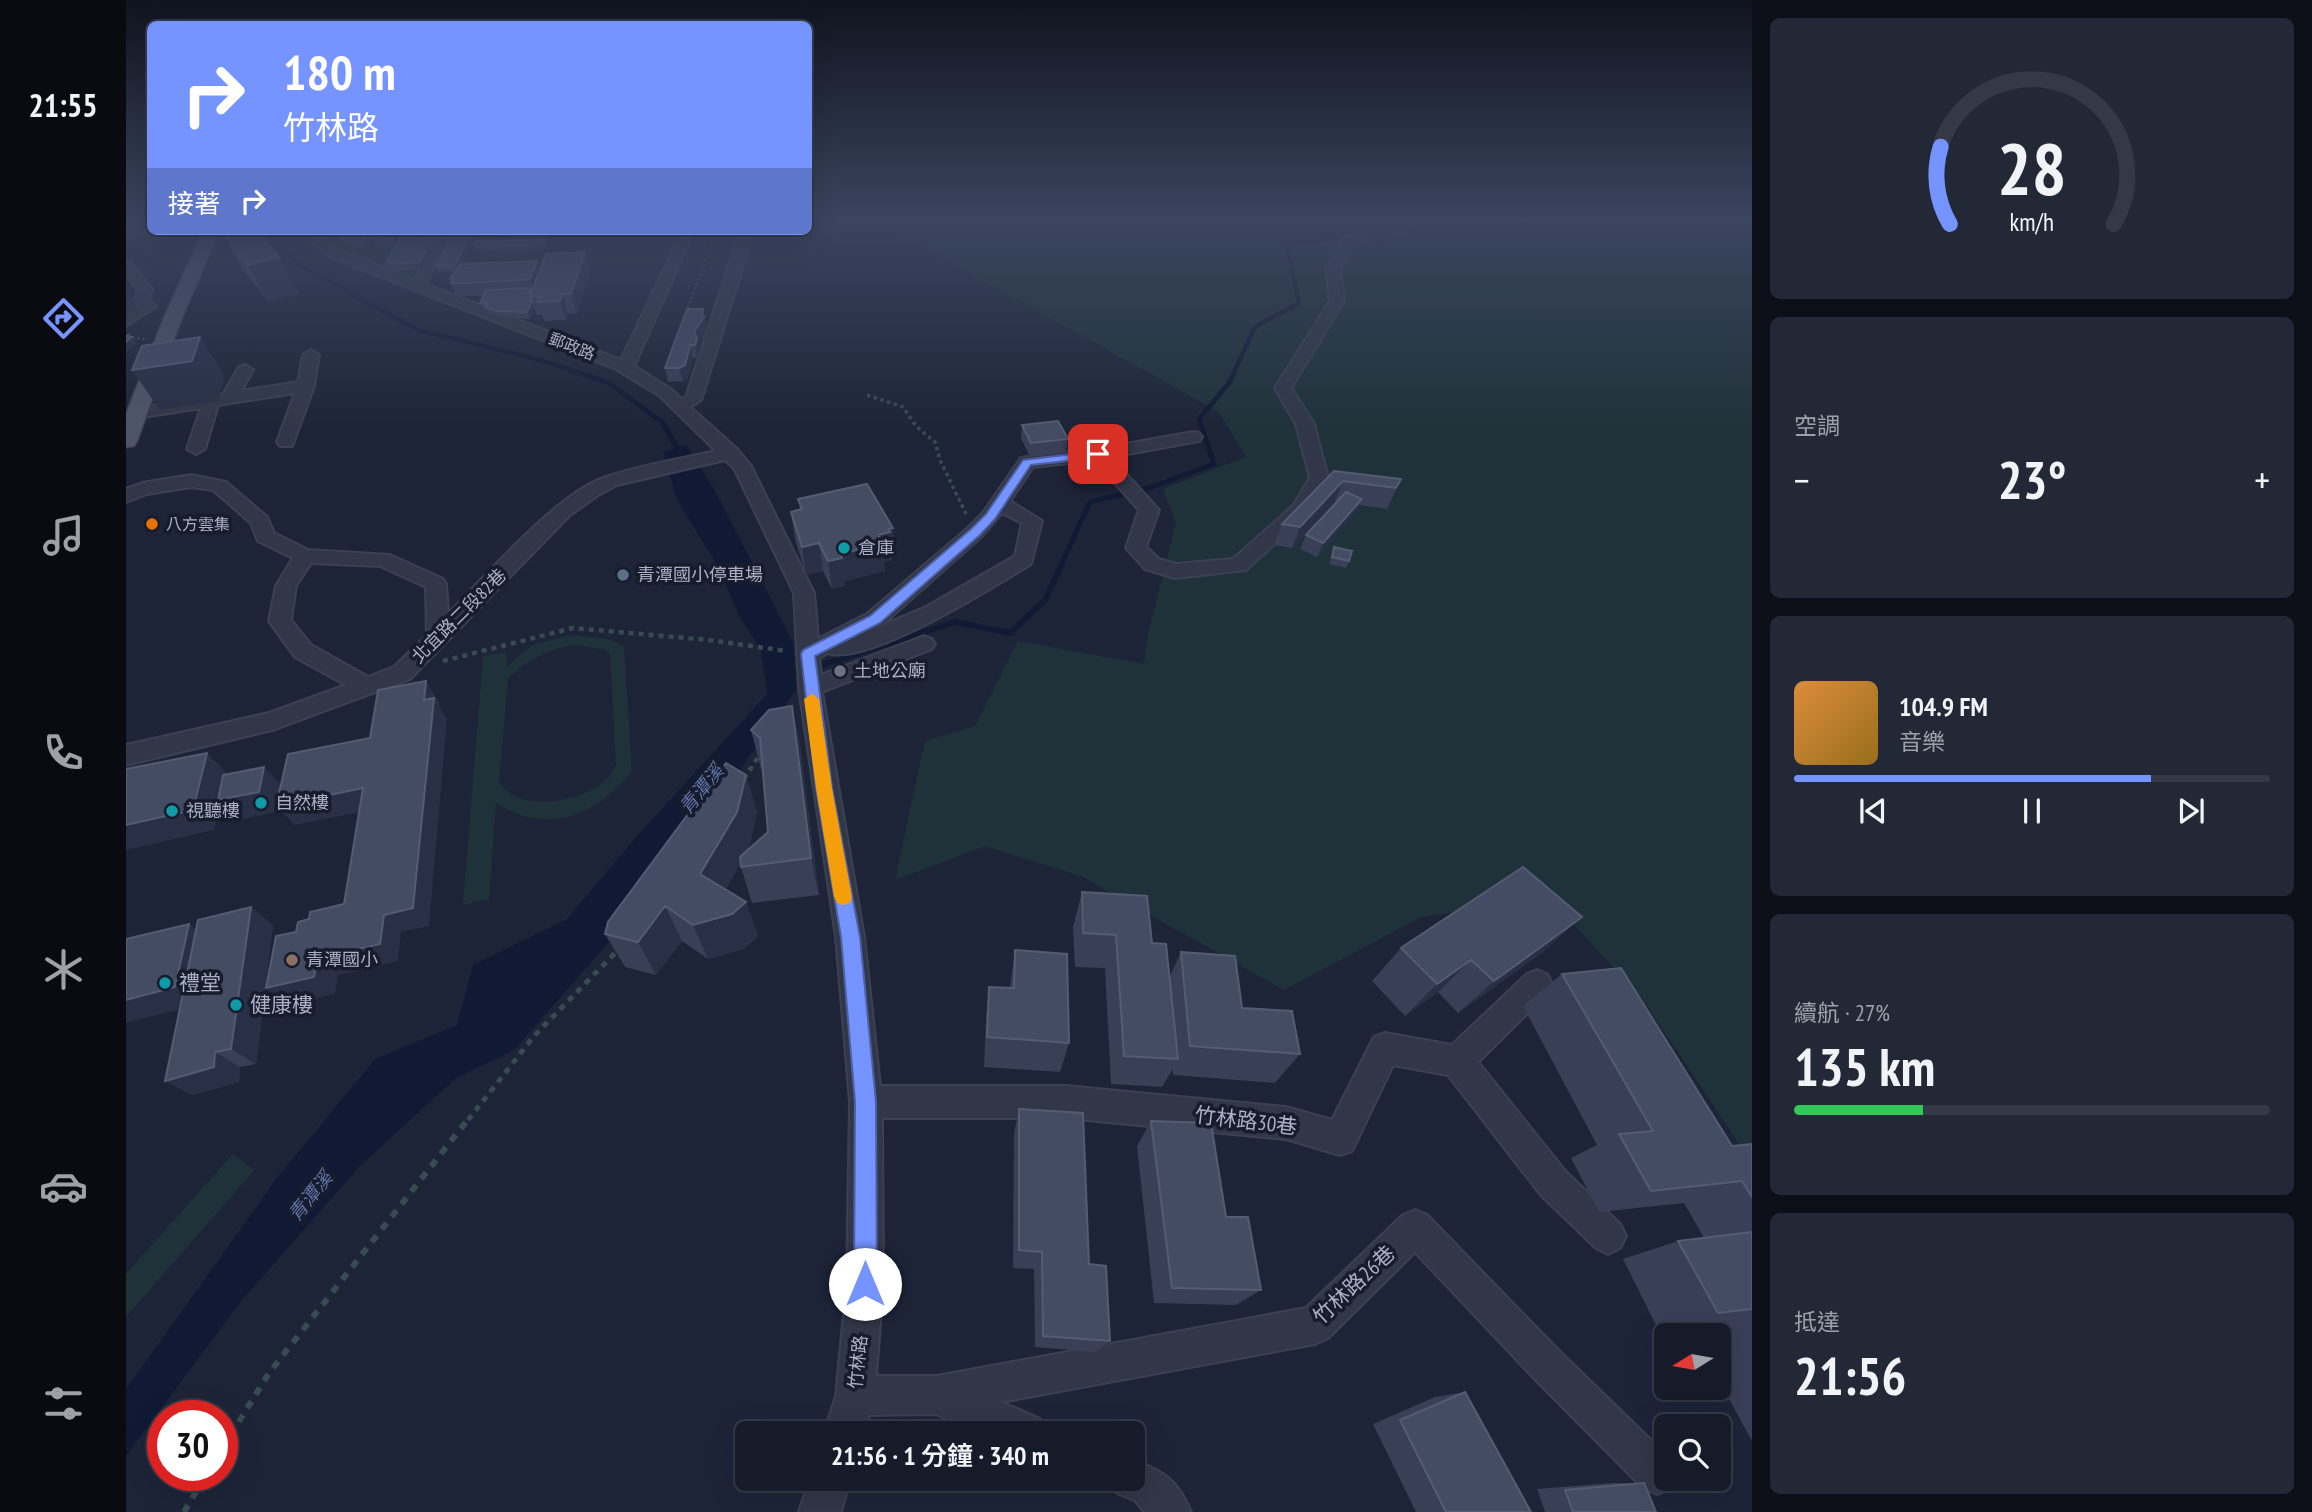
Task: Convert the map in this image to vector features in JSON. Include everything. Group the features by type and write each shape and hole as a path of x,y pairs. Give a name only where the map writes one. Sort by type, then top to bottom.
{"main road":[{"path":"126,441 136,404 185,290"}],"street":[{"path":"126,322 149,306 141,302 145,290"},
{"name":"郵政路","path":"426,290 622,366 666,393 731,453 742,466 804,593 808,654"},
{"path":"622,366 630,362 662,290"},
{"path":"679,405 693,400 728,290"},
{"path":"1098,454 1149,510 1136,548 1152,564 1175,571 1239,565 1301,509 1319,478 1305,424 1283,388 1337,301 1336,290"},
{"path":"286,442 306,386 311,355"},
{"path":"229,399 245,370"},
{"path":"136,404 211,402 306,386"},
{"path":"195,449 211,402"},
{"path":"808,654 875,620 975,532 1027,462 1098,454 1193,438"},
{"name":"北宜路二段82巷","path":"126,755 272,720 402,673 562,512 591,491 611,481 731,453"},
{"path":"126,496 142,489 191,481 219,486 260,521 265,537 305,556 383,560 436,584 438,638"},
{"path":"808,654 871,641 947,607 1024,559 1032,521 999,503"},
{"path":"305,556 286,586 281,621 303,651 367,686"},
{"path":"810,688 924,643"},
{"name":"竹林路","path":"808,654 824,788 850,937 866,1102 865,1284 855,1396 848,1421"},
{"path":"1537,984 1457,1061 1553,1183 1608,1236"},
{"name":"竹林路30巷","path":"866,1102 1066,1102 1286,1123 1340,1139 1385,1048 1457,1061"},
{"name":"竹林路26巷","path":"855,1396 937,1395 1315,1325 1415,1227 1546,1364 1654,1471"},
{"path":"937,1395 998,1421"},
{"path":"1145,1485 1150,1487 1170,1512"},
{"path":"820,1512 826,1491"}],"path":[{"path":"684,317 694,290"},
{"path":"126,338 146,339"},
{"path":"867,395 885,403 904,405 911,412 916,426 935,442 940,460 975,532"},
{"path":"439,662 573,628 709,640 808,654"},
{"path":"741,782 764,748"},
{"path":"238,1423 269,1373 509,1067 535,1035 622,947"},
{"path":"184,1512 196,1491"}],"shaded area":[{"path":"999,290 1752,290 1752,1163 1641,997 1549,898 1421,917 1284,990 1083,877 985,846 895,880 925,741 975,726 1018,641 1144,664 1148,634 1176,523 1163,489 1246,457 1219,412"},
{"path":"572,635 608,639 624,647 632,771 603,800 570,816 534,818 515,813 496,803 489,899 463,905 483,656 506,652 507,667 532,645","holes":["579,645 605,650 610,654 616,765 607,779 574,797 547,802 521,799 509,793 499,782 508,678 532,660 559,648"]},
{"path":"233,1154 254,1170 126,1317 126,1274"}],"water":[{"path":"686,445 715,491 793,642 797,688 694,836 640,907 514,1050 455,1079 361,1165 242,1300 168,1400 147,1400 147,1428 126,1456 126,1389 277,1178 375,1059 457,1025 473,965 567,919 637,836 767,694 761,650 740,618 716,563 677,500 663,452"}],"building":[{"path":"486,290 530,290 532,301 527,312 497,311 485,306 487,303 480,303"},
{"path":"532,290 572,290 571,294 562,294 560,301 537,302 540,296 530,296"},
{"path":"687,309 703,309 704,317 694,332 697,338 695,345 690,345 685,365 665,368"},
{"path":"200,337 192,361 132,370 142,346"},
{"path":"1058,421 1068,439 1031,443 1022,425"},
{"path":"1334,471 1401,479 1396,488 1343,481 1300,527 1282,524"},
{"path":"867,484 893,528 889,529 890,532 878,535 883,543 840,554 842,558 828,561 819,543 802,547 791,512 802,509 798,499"},
{"path":"1346,492 1362,499 1323,543 1306,535"},
{"path":"1334,547 1352,551 1349,561 1332,557"},
{"path":"426,681 424,700 434,698 413,908 384,915 380,944 318,958 314,977 266,988 276,936 296,932 298,922 309,919 310,912 344,904 363,788 276,806 288,754 370,738 378,690"},
{"path":"792,706 811,858 741,867 740,857 768,832 760,738 751,730 769,710"},
{"path":"207,753 193,810 126,825 126,769"},
{"path":"726,763 746,775 737,812 700,874 746,902 732,914 693,925 665,906 638,942 605,934 608,922"},
{"path":"264,767 259,792 218,800 223,775"},
{"path":"1523,867 1582,917 1494,981 1471,960 1437,984 1401,948"},
{"path":"1082,892 1147,896 1152,943 1166,944 1178,1059 1124,1056 1116,935 1083,933"},
{"path":"251,907 231,1049 215,1052 214,1067 165,1081 198,920"},
{"path":"189,924 175,987 126,1000 126,939"},
{"path":"1015,950 1067,954 1069,1043 987,1037 989,987 1014,988"},
{"path":"1181,952 1235,956 1242,1008 1292,1011 1300,1054 1190,1046"},
{"path":"1621,968 1732,1146 1752,1144 1752,1197 1742,1181 1651,1191 1619,1134 1653,1131 1562,974"},
{"path":"1019,1109 1083,1113 1089,1264 1106,1266 1110,1341 1043,1336 1042,1252 1019,1250"},
{"path":"1151,1121 1211,1123 1226,1217 1248,1217 1261,1290 1172,1288"},
{"path":"1752,1232 1752,1309 1718,1313 1678,1241"},
{"path":"1465,1392 1531,1512 1446,1512 1400,1420"},
{"path":"1644,1483 1656,1512 1573,1512 1565,1490"}],"waterway":[{"name":"青潭溪","path":"344,290 418,330 537,359 577,372"},
{"path":"1234,372 1255,327 1299,303 1296,290"},
{"name":"青潭溪","path":"572,371 609,383 663,423 682,456"},
{"path":"1061,565 1090,502 1152,487 1214,464 1199,419 1229,383 1235,371"},
{"path":"788,676 955,622 1010,633 1045,600 1062,564"}],"slow traffic":[{"path":"812,699 843,897"}],"place":[{"name":"八方雲集","path":"152,524"},
{"name":"倉庫","path":"844,548"},
{"name":"青潭國小停車場","path":"623,575"},
{"name":"土地公廟","path":"840,671"},
{"name":"自然樓","path":"261,803"},
{"name":"視聽樓","path":"172,811"},
{"name":"青潭國小","path":"292,960"},
{"name":"禮堂","path":"165,983"},
{"name":"健康樓","path":"236,1005"}],"route":[{"path":"865,1284 866,1102 850,937 824,788 808,654 875,620 990,517 1027,462 1098,454"}]}
